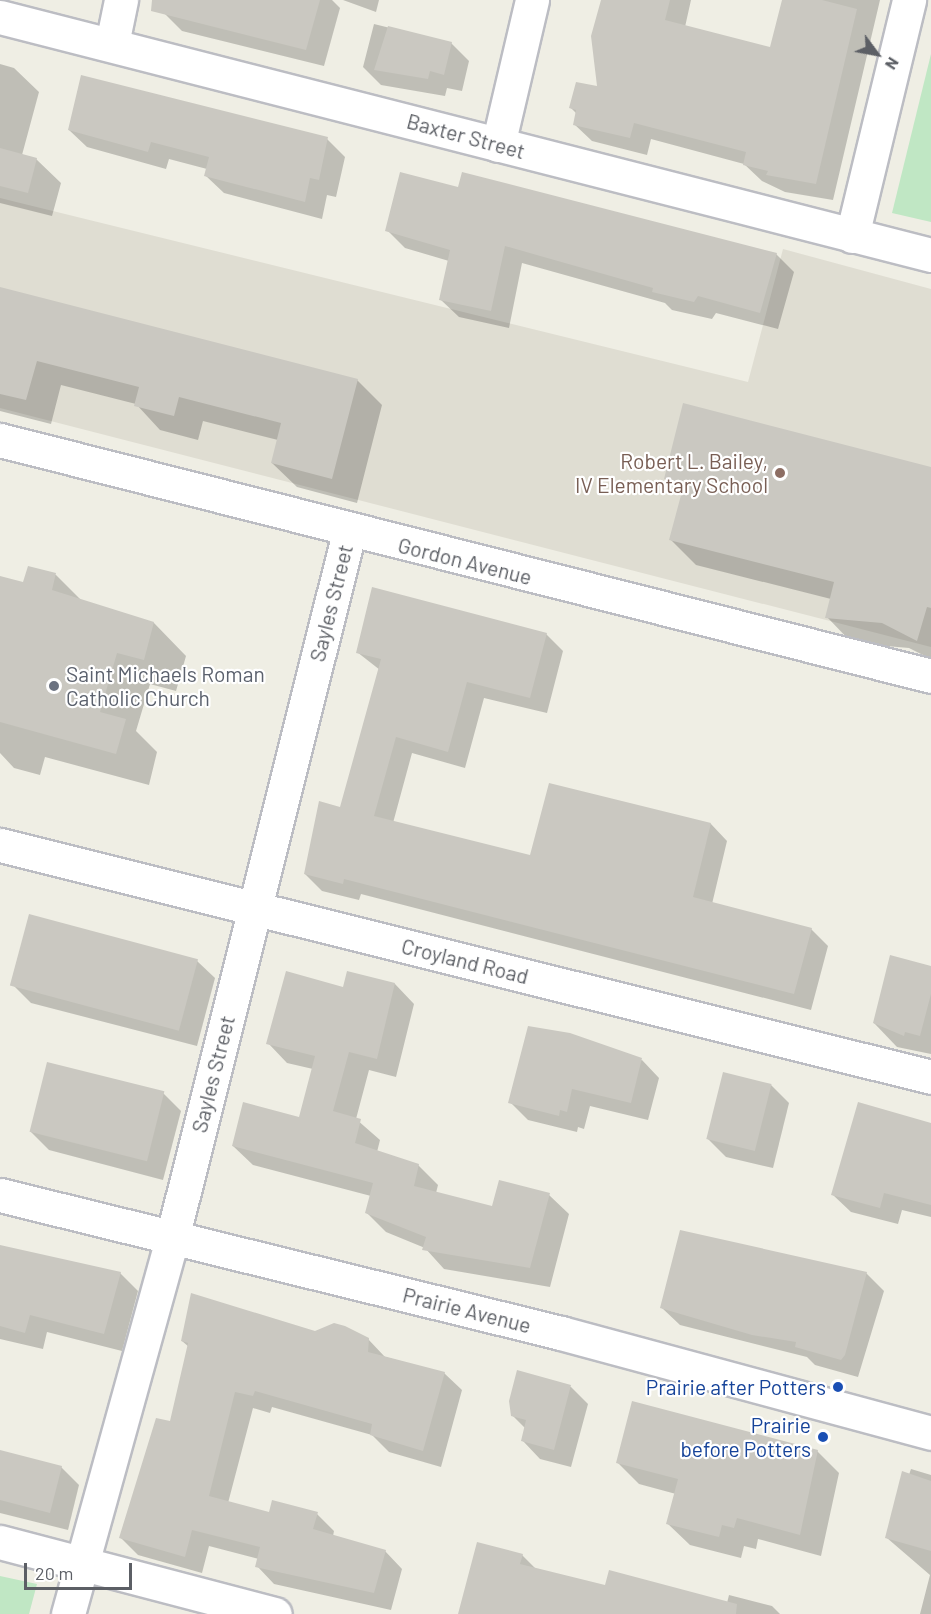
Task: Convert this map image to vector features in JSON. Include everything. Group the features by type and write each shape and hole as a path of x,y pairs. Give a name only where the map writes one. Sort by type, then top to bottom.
{"street":[{"path":"111,44 121,0"},
{"path":"498,145 532,0"},
{"path":"852,236 909,0"},
{"name":"Baxter Street","path":"0,17 931,255"},
{"name":"Gordon Avenue","path":"0,440 349,532 931,676"},
{"name":"Sayles Street","path":"68,1614 172,1239 349,532"},
{"name":"Croyland Road","path":"0,844 931,1077"},
{"name":"Prairie Avenue","path":"0,1195 561,1333 931,1433"},
{"path":"0,1542 275,1614"}],"shaded area":[{"path":"0,198 748,382 783,249 931,289 931,647 0,408"}],"green space":[{"path":"931,54 931,222 892,213"},
{"path":"0,1576 37,1584 29,1614 0,1614"}],"building":[{"path":"152,0 320,0 306,50 151,11"},
{"path":"601,0 670,0 665,20 770,47 782,0 822,0 857,9 816,184 766,175 768,171 743,165 746,152 634,123 630,138 573,125 576,110 569,108 576,82 597,86 591,36"},
{"path":"388,26 452,42 444,75 430,71 428,79 374,70"},
{"path":"81,75 328,137 319,180 310,178 305,202 204,176 209,157 151,142 148,152 68,130"},
{"path":"0,148 37,158 28,193 0,186"},
{"path":"400,172 458,187 462,172 777,253 760,313 698,296 694,302 652,292 653,288 505,246 491,311 439,300 450,250 385,231"},
{"path":"0,287 358,379 332,479 271,463 281,423 179,397 174,416 134,406 139,387 37,361 26,400 0,394"},
{"name":"Robert L. Bailey, IV Elementary School","path":"683,403 931,467 931,608 927,607 917,641 882,623 825,618 834,582 669,540 684,484 664,479"},
{"name":"Saint Michaels Roman Catholic Church","path":"28,566 56,573 52,590 154,622 144,660 117,653 100,712 126,719 116,754 0,722 0,576 23,582"},
{"path":"372,587 547,633 530,698 467,682 448,752 396,737 374,816 530,855 549,783 711,823 693,897 812,928 794,994 344,879 343,884 304,874 319,801 340,807 381,659 356,653"},
{"path":"29,914 198,959 179,1031 10,985"},
{"path":"890,955 931,966 931,994 920,1036 905,1032 904,1036 873,1023"},
{"path":"286,971 343,987 347,971 395,983 377,1059 349,1052 333,1111 361,1119 355,1143 419,1164 414,1186 492,1206 499,1180 550,1193 530,1268 422,1250 426,1237 365,1213 373,1183 232,1146 243,1102 299,1117 315,1056 266,1044"},
{"path":"528,1026 570,1033 642,1058 631,1103 572,1089 567,1112 560,1110 559,1116 508,1103"},
{"path":"47,1062 164,1091 147,1161 30,1132"},
{"path":"723,1072 772,1084 755,1151 706,1139"},
{"path":"858,1102 931,1123 931,1205 884,1193 880,1208 831,1195"},
{"path":"680,1230 867,1272 845,1355 841,1360 795,1347 796,1342 752,1335 660,1308"},
{"path":"0,1245 121,1272 104,1334 30,1315 25,1333 0,1326"},
{"path":"191,1293 315,1331 334,1323 345,1326 369,1338 368,1352 445,1372 423,1451 370,1435 372,1424 255,1391 253,1396 235,1392 209,1496 269,1512 272,1500 318,1512 313,1529 386,1550 374,1593 255,1567 260,1547 192,1530 185,1557 119,1538 156,1418 170,1421 188,1343 181,1341"},
{"path":"517,1370 571,1385 554,1450 521,1441 526,1420 511,1416 509,1401"},
{"path":"632,1401 818,1450 800,1535 737,1518 734,1528 722,1525 719,1537 666,1524 678,1479 616,1463"},
{"path":"0,1450 62,1466 50,1513 0,1500"},
{"path":"902,1471 931,1481 931,1551 885,1538"},
{"path":"477,1542 523,1554 520,1564 605,1585 609,1570 737,1604 736,1614 458,1614"}],"place":[{"name":"Robert L. Bailey, IV Elementary School","path":"780,473"},
{"name":"Saint Michaels Roman Catholic Church","path":"54,686"},
{"name":"Prairie after Potters","path":"838,1387"},
{"name":"Prairie before Potters","path":"823,1437"}]}
